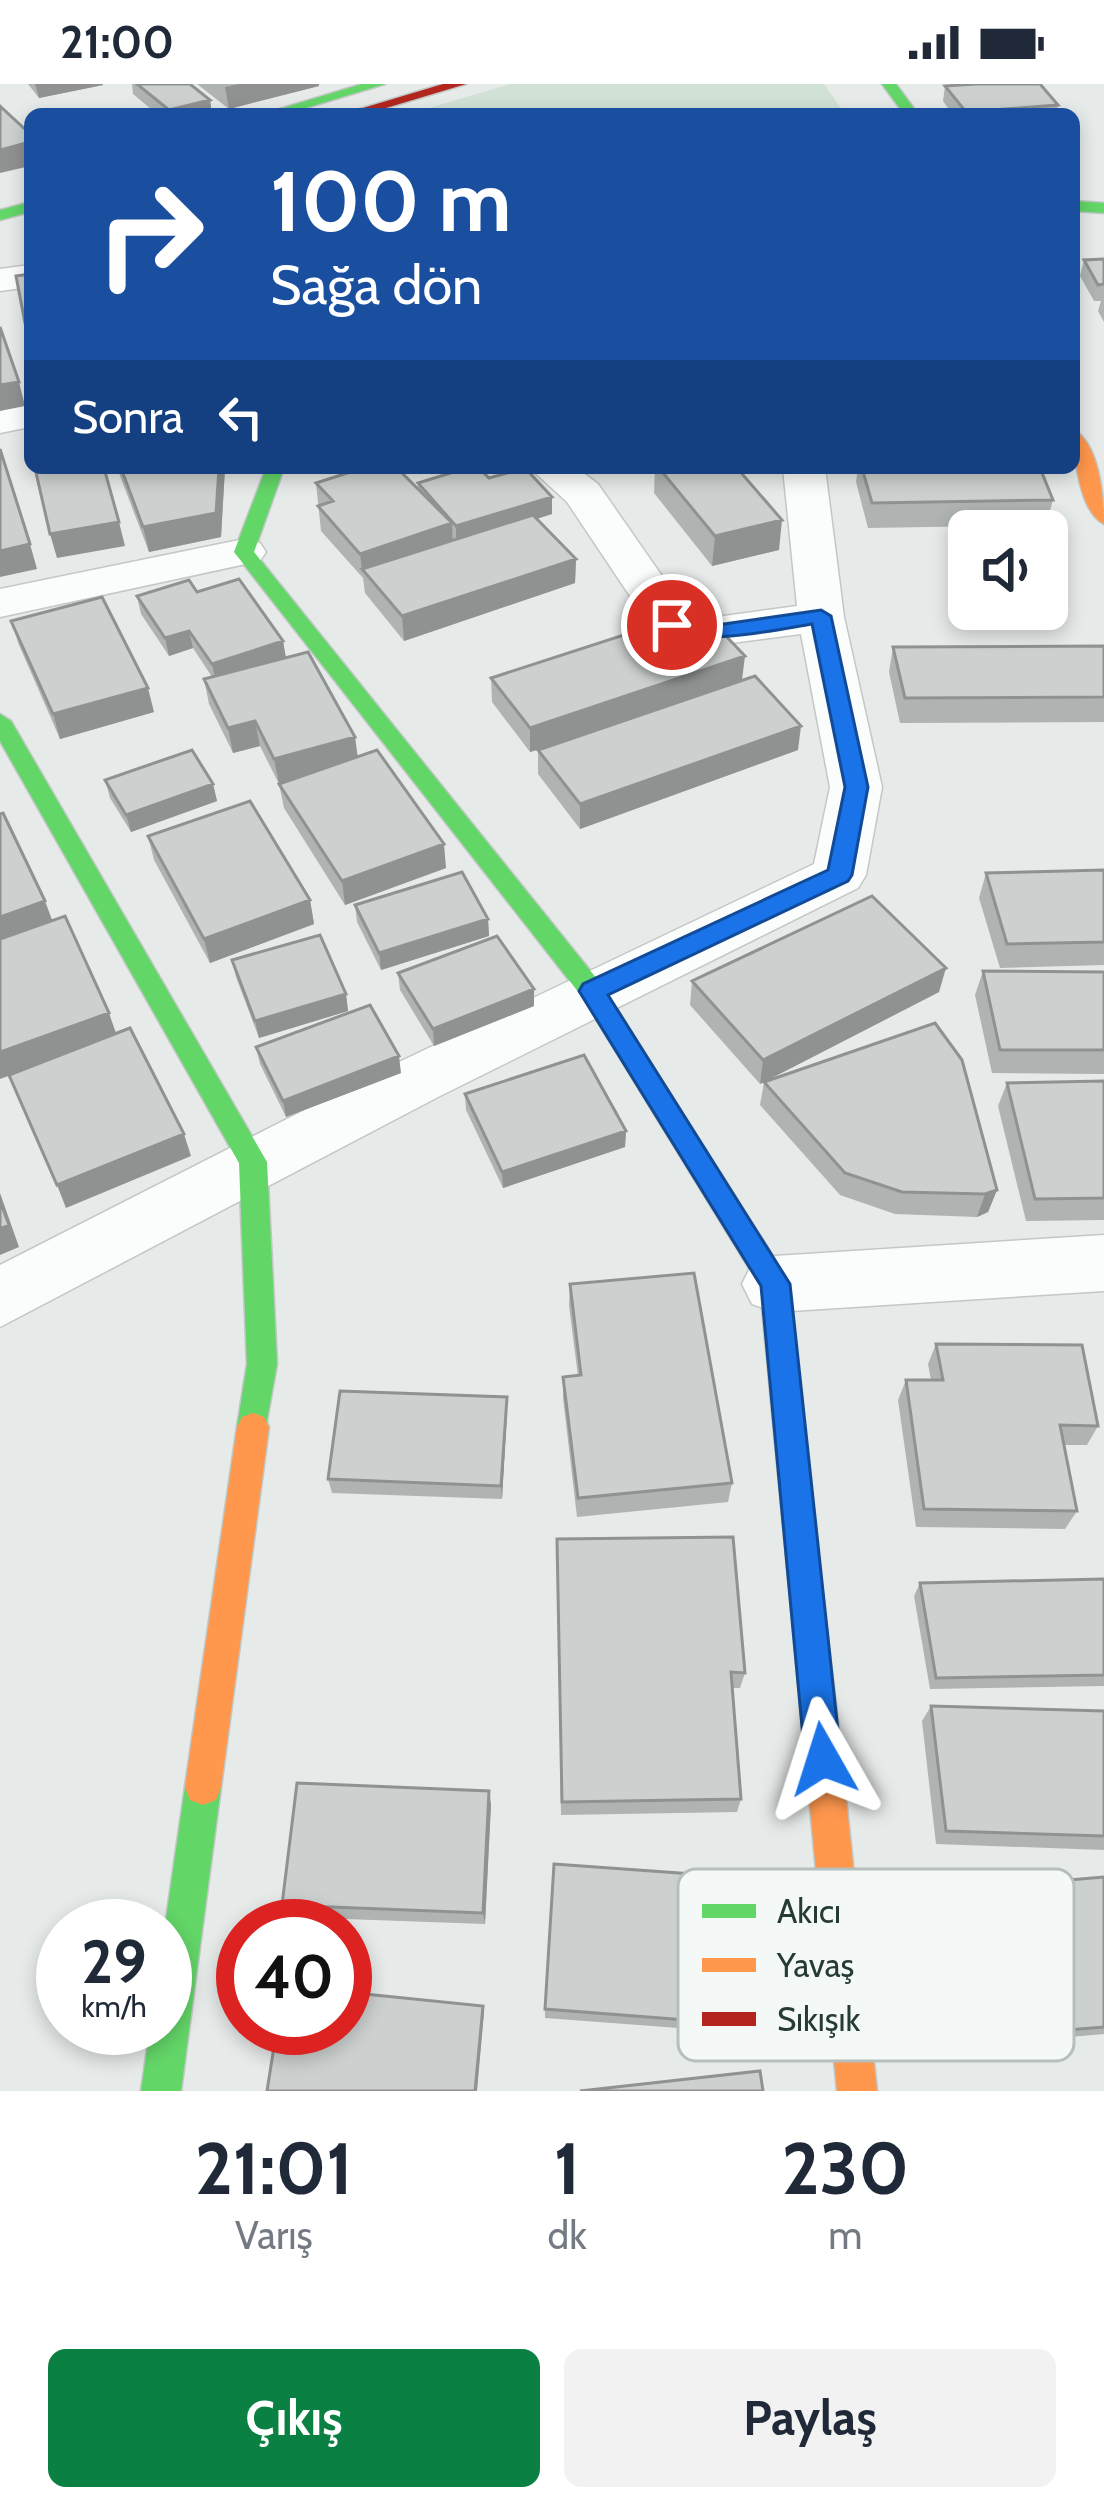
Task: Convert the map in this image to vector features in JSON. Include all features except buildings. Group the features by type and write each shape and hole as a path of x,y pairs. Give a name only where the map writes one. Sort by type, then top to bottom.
{"street":[{"path":"293,108 379,84"},
{"path":"372,108 459,84"},
{"path":"1080,452 1104,518"},
{"path":"244,552 282,474"},
{"path":"558,474 583,494 672,625 724,630 821,616"},
{"path":"0,1298 253,1162 592,991 839,875 856,787 821,616 805,474"},
{"path":"0,603 244,552"},
{"path":"244,552 592,991 776,1284 834,1869"},
{"path":"0,721 253,1162 262,1364 161,2091"},
{"path":"776,1284 1104,1263"},
{"path":"853,2061 856,2091"}],"green space":[{"path":"511,84 824,84 841,108 429,108"}],"traffic: fast":[{"path":"292,108 378,84"},
{"path":"889,84 907,108"},
{"path":"1080,206 1104,208"},
{"path":"0,215 24,209"},
{"path":"273,474 244,552 592,991 775,1284 820,1723"},
{"path":"0,721 253,1162 262,1364 253,1427"},
{"path":"161,2091 203,1787"}],"traffic: slow":[{"path":"1080,452 1104,518"},
{"path":"203,1787 253,1427"},
{"path":"820,1723 835,1869"},
{"path":"854,2061 857,2091"}],"traffic: jam":[{"path":"372,108 459,84"}],"route":[{"path":"672,625 724,630 821,616 856,787 839,875 592,991 776,1284 823,1759"}]}
